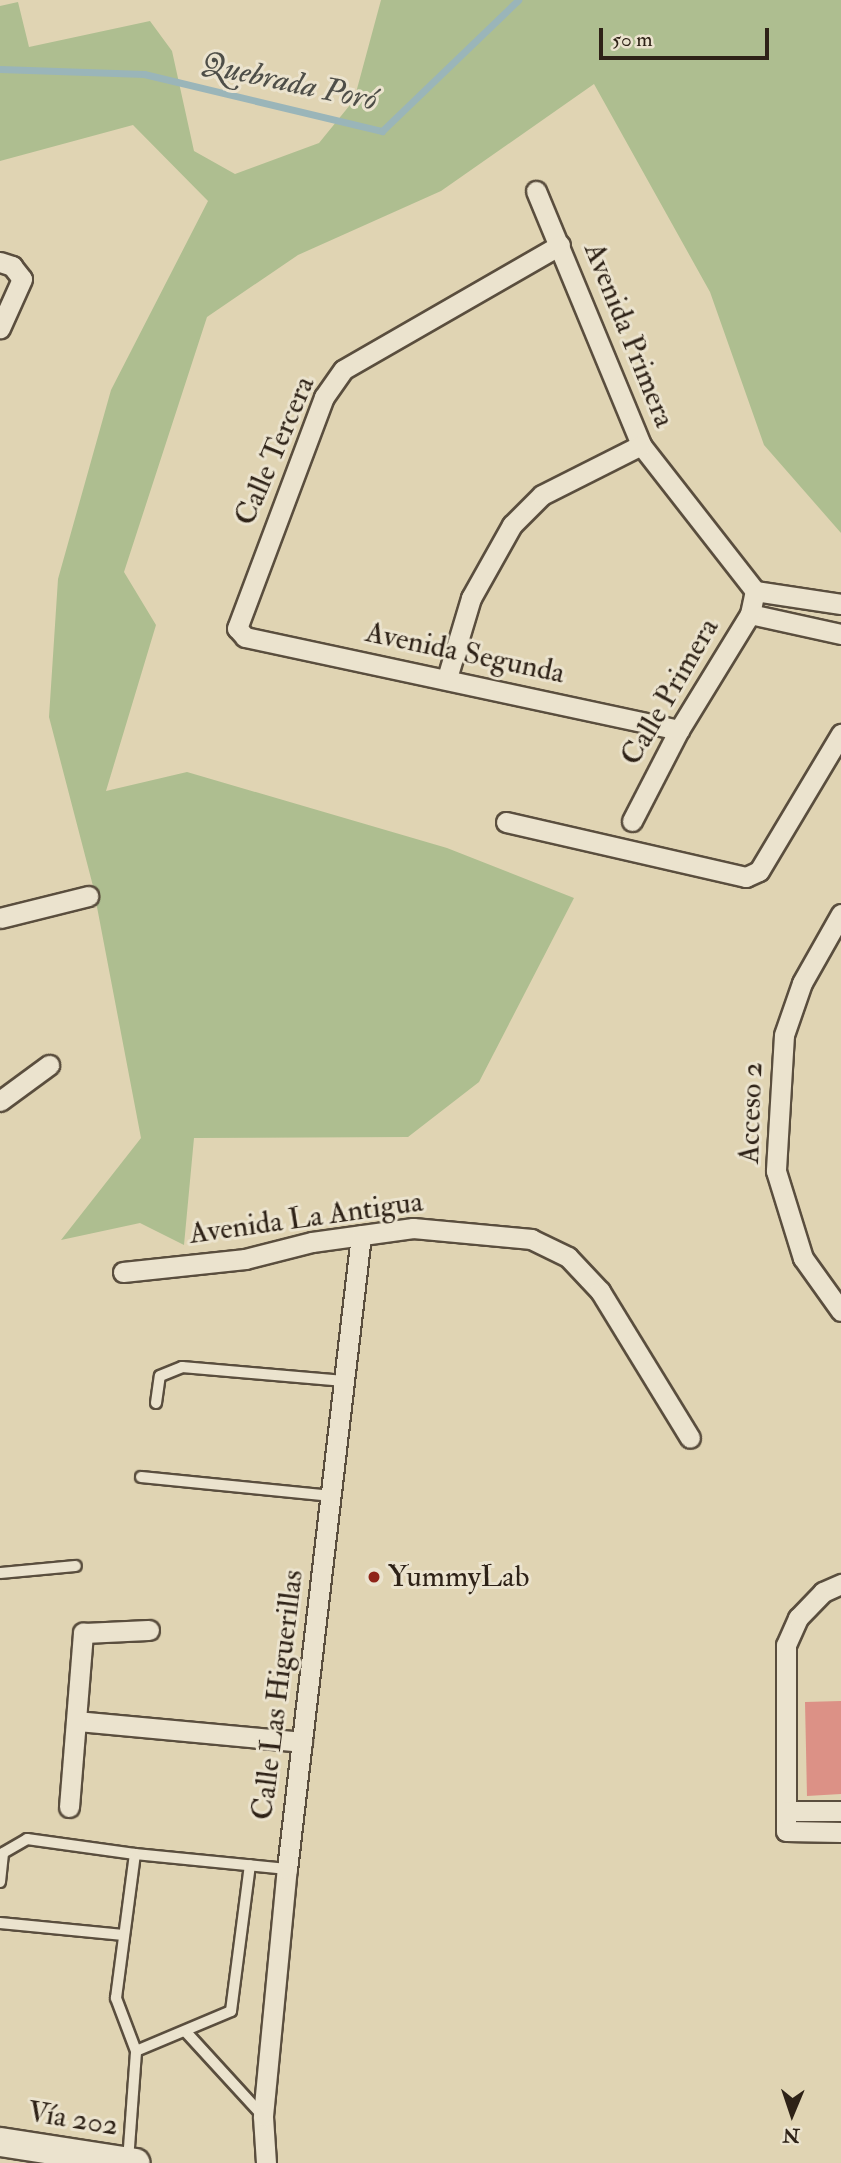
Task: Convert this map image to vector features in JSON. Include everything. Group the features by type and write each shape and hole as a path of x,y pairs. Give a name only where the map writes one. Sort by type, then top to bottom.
{"main road":[{"name":"Vía 202","path":"0,2142 132,2162"}],"street":[{"name":"Avenida Primera","path":"536,191 640,445 755,591"},
{"name":"Calle Tercera","path":"239,633 292,476 324,397 343,370 560,245"},
{"path":"0,262 12,266 22,279 0,328"},
{"path":"447,678 471,598 512,525 542,495 640,445"},
{"path":"755,591 841,604"},
{"name":"Calle Primera","path":"632,821 679,730 750,614 755,591"},
{"path":"750,614 841,634"},
{"name":"Avenida Segunda","path":"239,633 679,730"},
{"path":"506,822 746,877 759,871 841,734"},
{"path":"0,918 88,896"},
{"name":"Acceso 2","path":"841,914 802,983 784,1035 776,1131 776,1171 786,1213 803,1258 841,1311"},
{"path":"0,1101 49,1065"},
{"name":"Avenida La Antigua","path":"123,1272 245,1259 413,1228 462,1230 531,1239 568,1257 600,1291 690,1438"},
{"name":"Calle Las Higuerillas","path":"266,2163 262,2116 287,1869 361,1236"},
{"path":"841,1584 823,1592 798,1618 786,1645 786,1831 841,1832"},
{"path":"69,1808 83,1633 149,1630"},
{"path":"77,1721 302,1742"},
{"path":"786,1811 841,1811"}],"lane":[{"path":"156,1403 160,1376 182,1367 344,1381"},
{"path":"141,1477 332,1496"},
{"path":"0,1573 76,1566"},
{"path":"0,1882 3,1853 27,1839 135,1854 287,1869"},
{"path":"132,2162 136,2051 116,1998 122,1935 135,1854"},
{"path":"136,2051 222,2018 234,2004 250,1865"},
{"path":"0,1923 122,1935"},
{"path":"186,2032 262,2116"}],"green space":[{"path":"381,0 841,0 841,533 764,445 710,292 594,84 441,191 298,255 207,317 124,572 156,625 106,791 187,772 447,848 574,898 479,1082 408,1137 194,1138 184,1245 140,1223 61,1240 141,1138 93,886 49,717 58,579 111,390 208,201 133,125 0,161 0,6 18,2 29,47 150,21 172,51 194,151 235,174 319,143 354,100"}],"building":[{"path":"841,1701 841,1794 807,1796 805,1702"}],"waterway":[{"name":"Quebrada Poró","path":"0,69 144,74 382,131 518,0"}],"place":[{"name":"YummyLab","path":"374,1577"}]}
